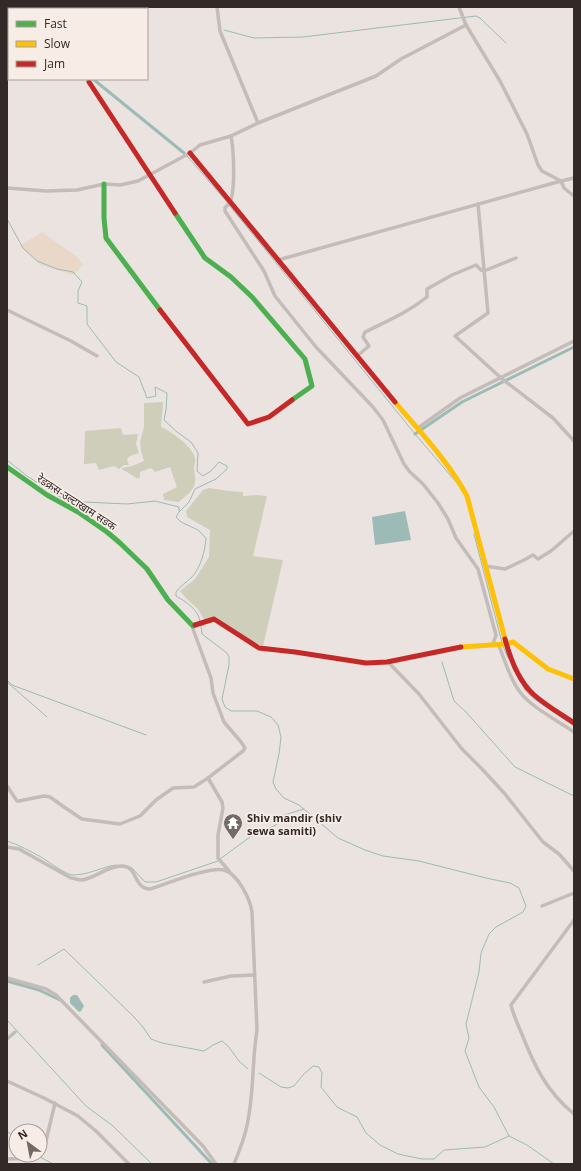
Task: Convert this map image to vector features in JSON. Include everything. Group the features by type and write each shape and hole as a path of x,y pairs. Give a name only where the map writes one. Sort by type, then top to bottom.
{"street":[{"path":"217,7 220,31 258,123"},
{"path":"459,7 466,26 500,81 524,128 538,165 542,171 560,181 564,188 574,196"},
{"path":"7,188 77,190 104,184 120,185 138,181 200,146 232,136 258,123 376,76 401,59 466,26"},
{"path":"89,82 205,258 231,277 252,297 305,359 312,386 269,417 248,424 106,238 104,218 104,184"},
{"path":"232,136 232,183 229,203 225,208 225,211 264,271 275,296 316,347 373,407 385,425 404,464 423,484 448,519 456,538 478,569 496,635 512,678 520,692 530,702 574,732"},
{"path":"187,154 278,260 418,428 464,490 467,496 485,566 500,644 511,659 528,689 538,698 574,723"},
{"path":"278,260 574,178"},
{"path":"478,204 488,313 455,336 501,378 554,418 574,441"},
{"path":"484,271 516,258"},
{"path":"357,356 369,346 363,337 365,332 402,315 414,307 427,297 427,289 476,265 484,271"},
{"path":"7,310 71,341 97,356"},
{"path":"418,428 457,400 574,341"},
{"name":"रेडक्रस-उल्टाखाम सडक","path":"7,467 47,495 78,512 107,532 147,569 168,600 195,626"},
{"path":"485,566 505,569 533,555 538,559 551,551 574,531"},
{"path":"7,786 19,802 44,796 50,797 82,819 120,824 140,816 156,800 173,788 194,787 243,751 245,748 224,722 213,693 211,678 193,629 195,626 209,620 214,620 259,648 366,663 388,662 466,646 513,642 548,669 574,679"},
{"path":"388,662 419,694 462,749 505,794 540,839 559,854 574,871"},
{"path":"208,778 222,802 223,808 218,835 218,858 243,888 250,903 252,912 257,1030 254,1047 249,1118 246,1133 234,1164"},
{"path":"7,847 19,849 71,878 80,880 111,868 124,866 132,870 140,885 144,889 150,889 210,870 223,869 231,873"},
{"path":"542,906 574,893"},
{"path":"574,920 511,1005 526,1046 540,1074 551,1092 574,1114"},
{"path":"204,982 230,976 254,975"},
{"path":"7,978 46,990 56,995 203,1146 216,1164"},
{"path":"7,1039 15,1032"},
{"path":"7,1081 55,1103 78,1116 129,1164"},
{"path":"48,1132 55,1103"}],"green space":[{"path":"163,402 161,427 186,444 195,459 194,486 179,502 164,500 163,494 177,487 170,467 155,472 151,468 140,472 140,477 138,479 122,469 144,461 140,442 144,427 144,403"},
{"path":"121,428 123,435 138,434 136,444 139,453 130,456 127,459 129,465 124,465 119,469 114,466 99,470 96,463 84,464 85,431"},
{"path":"209,488 243,492 243,496 267,496 253,556 283,560 263,646 252,642 217,619 205,621 198,609 180,591 195,579 209,557 210,530 187,517 186,511 203,490"}],"sand":[{"path":"42,232 77,257 83,265 73,275 41,265 20,246"}],"water":[{"path":"405,511 411,540 375,545 372,517"},
{"path":"73,995 77,995 84,1006 79,1012 70,1003 70,998"}],"waterway":[{"path":"224,30 254,38 303,37 476,16 506,43"},
{"path":"94,80 184,153"},
{"path":"187,156 227,202"},
{"path":"229,205 415,434 456,482"},
{"path":"7,219 23,248 37,261 57,269 73,272 82,282 78,291 78,303 87,306 87,324 116,362 139,377 147,398 156,396 155,387 167,393 164,420 191,442 198,453 197,471 203,476 211,471 219,462 227,466 227,469 216,479 195,489 189,502 176,517 181,522 198,530 206,538 204,553 198,569 176,592 176,596 194,609 200,621"},
{"path":"415,434 462,402 574,347"},
{"path":"7,460 27,476 60,497 85,502 127,504 155,501 179,507 179,511"},
{"path":"474,534 502,643"},
{"path":"201,626 202,634 227,653 229,657 229,665 222,699 225,707 231,711 257,711 271,717 278,725 281,737 273,782 276,789 284,798 299,805 338,838 365,850 383,856 419,861 510,883 519,888 526,906 523,912 496,927 489,934 481,953 479,972 466,1024 469,1038 465,1051 479,1087 494,1107 509,1136 527,1145 554,1164"},
{"path":"503,646 508,658"},
{"path":"442,662 454,701 466,712 515,767 574,796"},
{"path":"512,666 525,690 534,699 574,726"},
{"path":"7,680 12,685 146,735"},
{"path":"7,682 47,717"},
{"path":"220,859 250,837 276,825 281,816 304,809"},
{"path":"7,841 20,846 73,875 84,874 116,865"},
{"path":"131,867 145,882 156,882 218,861"},
{"path":"38,965 64,949 134,1017 151,1039 162,1043 204,1051 222,1041 248,1069"},
{"path":"7,981 39,990 60,1000"},
{"path":"7,1020 86,1106 113,1126 152,1164"},
{"path":"102,1045 212,1164"},
{"path":"259,1073 281,1087 288,1088 294,1086 313,1066 319,1067 322,1073 321,1087 337,1107 357,1117 366,1133 380,1145 398,1154 422,1159 434,1159 444,1150 485,1147 509,1136"},
{"path":"48,1161 53,1164"}],"traffic: fast":[{"path":"104,184 104,218 106,238 160,310"},
{"path":"175,213 205,258 231,277 252,297 305,359 312,386 292,400"},
{"path":"7,467 47,495 78,512 107,532 147,569 168,600 193,626 195,625"}],"traffic: slow":[{"path":"395,402 442,459 467,496 505,639"},
{"path":"461,647 506,644 513,642 548,669 574,679"}],"traffic: jam":[{"path":"89,82 175,213"},
{"path":"190,153 395,402"},
{"path":"160,310 248,424 269,417 292,400"},
{"path":"195,625 214,619 259,648 366,663 387,662 461,647"},
{"path":"505,639 509,654 523,682 533,694 574,723"}],"place":[{"name":"Shiv mandir (shiv sewa samiti)","path":"233,840"}]}
